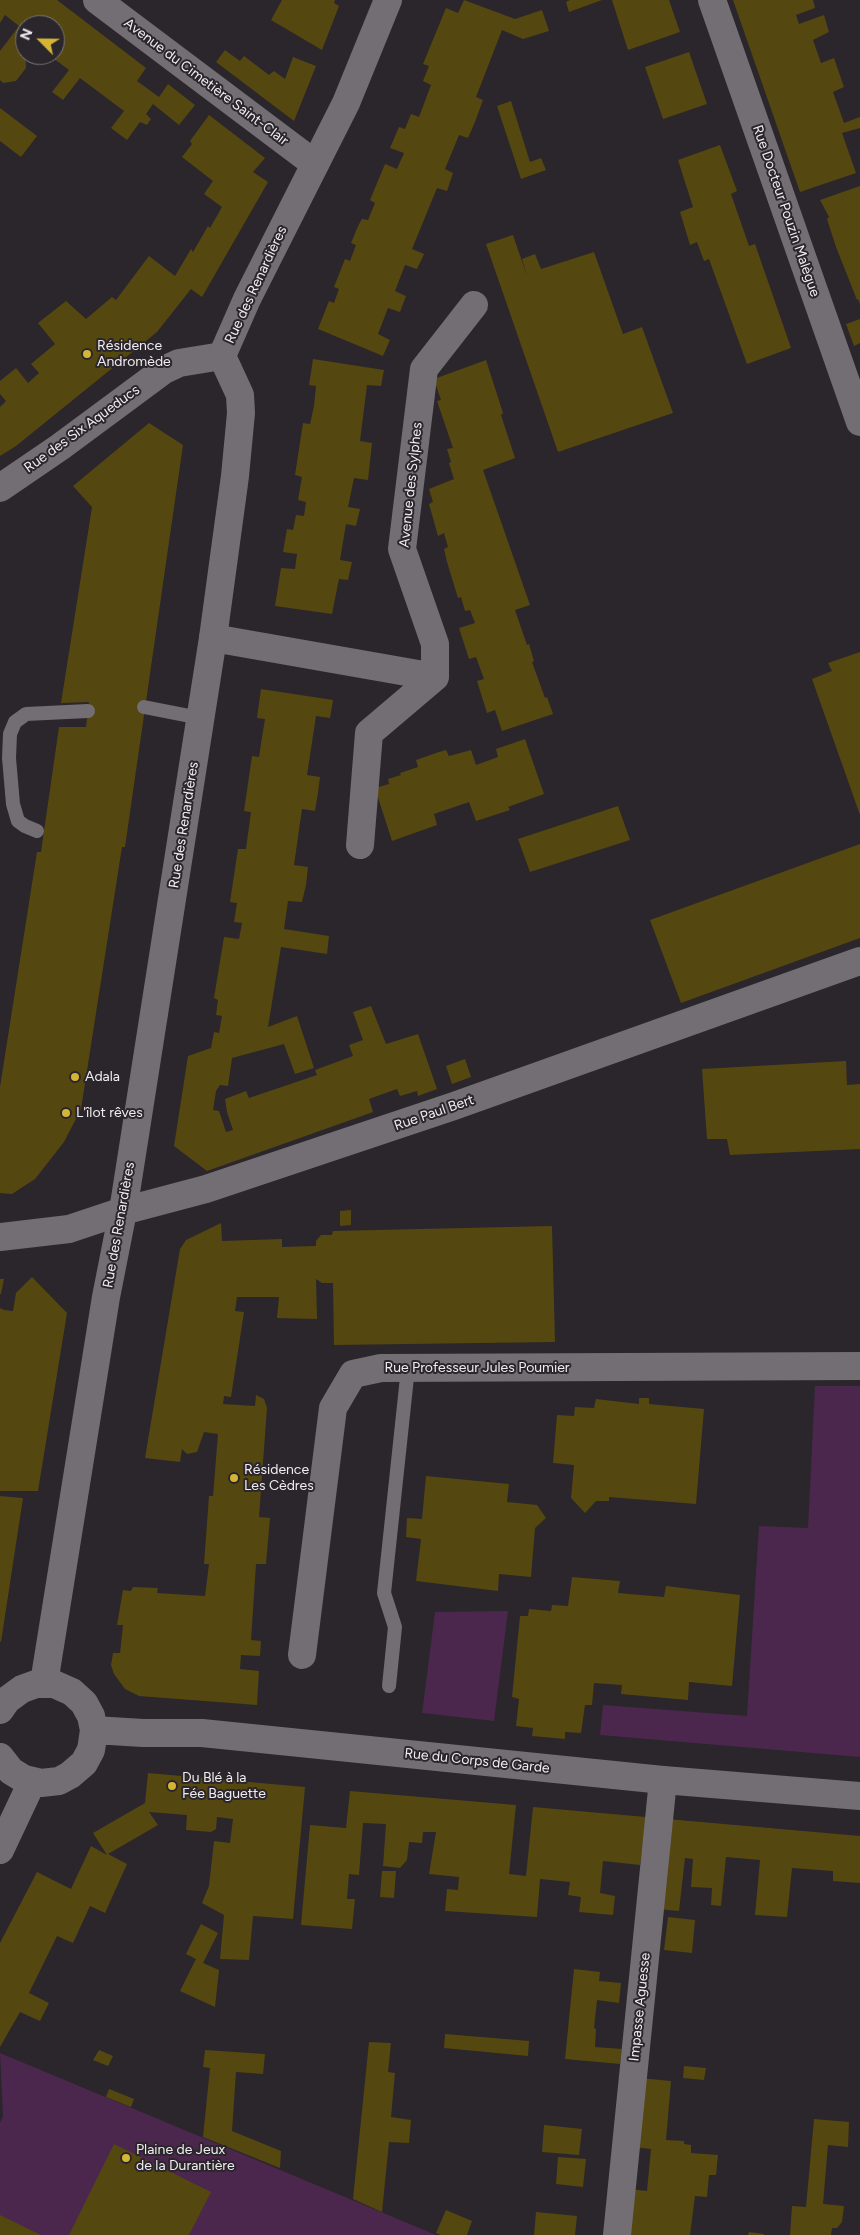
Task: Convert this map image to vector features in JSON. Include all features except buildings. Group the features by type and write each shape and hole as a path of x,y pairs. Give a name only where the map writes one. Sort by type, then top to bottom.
{"street":[{"name":"Avenue du Cimetière Saint-Clair","path":"97,0 315,164"},
{"name":"Rue des Renardières","path":"44,1683 106,1297 123,1211 213,638 241,413 240,395 222,356 247,299 346,103 388,0"},
{"name":"Rue Docteur Pouzin Malègue","path":"712,0 860,422"},
{"name":"Avenue des Sylphes","path":"435,677 435,644 402,549 424,369 474,305"},
{"name":"Rue des Six Aqueducs","path":"0,488 60,447 164,370 179,363 222,356"},
{"path":"213,638 435,677"},
{"path":"360,845 369,733 435,677"},
{"name":"Rue Paul Bert","path":"0,1237 69,1229 123,1211 206,1189 454,1106 860,960"},
{"name":"Rue Professeur Jules Poumier","path":"302,1655 333,1408 353,1374 380,1368 860,1366"},
{"path":"0,1710 14,1693 28,1686 44,1683 60,1686 80,1698 88,1710 94,1730 91,1750 78,1770 59,1781 50,1783 32,1782 11,1771 0,1757"},
{"name":"Rue du Corps de Garde","path":"94,1730 143,1733 202,1733 663,1780 860,1796"},
{"name":"Impasse Aguesse","path":"617,2235 663,1780"},
{"path":"0,1850 32,1782"}],"lane":[{"path":"144,707 200,718"},
{"path":"37,831 25,826 18,820 13,804 9,747 12,728 15,722 26,714 88,711"},
{"path":"389,1686 395,1626 384,1593 408,1368"}],"shaded area":[{"path":"815,1386 860,1386 860,1757 600,1735 603,1705 747,1716 759,1526 808,1528"},
{"path":"508,1611 494,1721 422,1713 435,1612"},
{"name":"Plaine de Jeux de la Durantière","path":"0,2053 436,2235 0,2235 0,2123 3,2116"}],"place":[{"name":"Résidence Andromède","path":"87,354"},
{"name":"Adala","path":"75,1077"},
{"name":"L'îlot rêves","path":"66,1113"},
{"name":"Résidence Les Cèdres","path":"234,1478"},
{"name":"Du Blé à la Fée Baguette","path":"172,1786"},
{"name":"Plaine de Jeux de la Durantière","path":"126,2158"}]}
